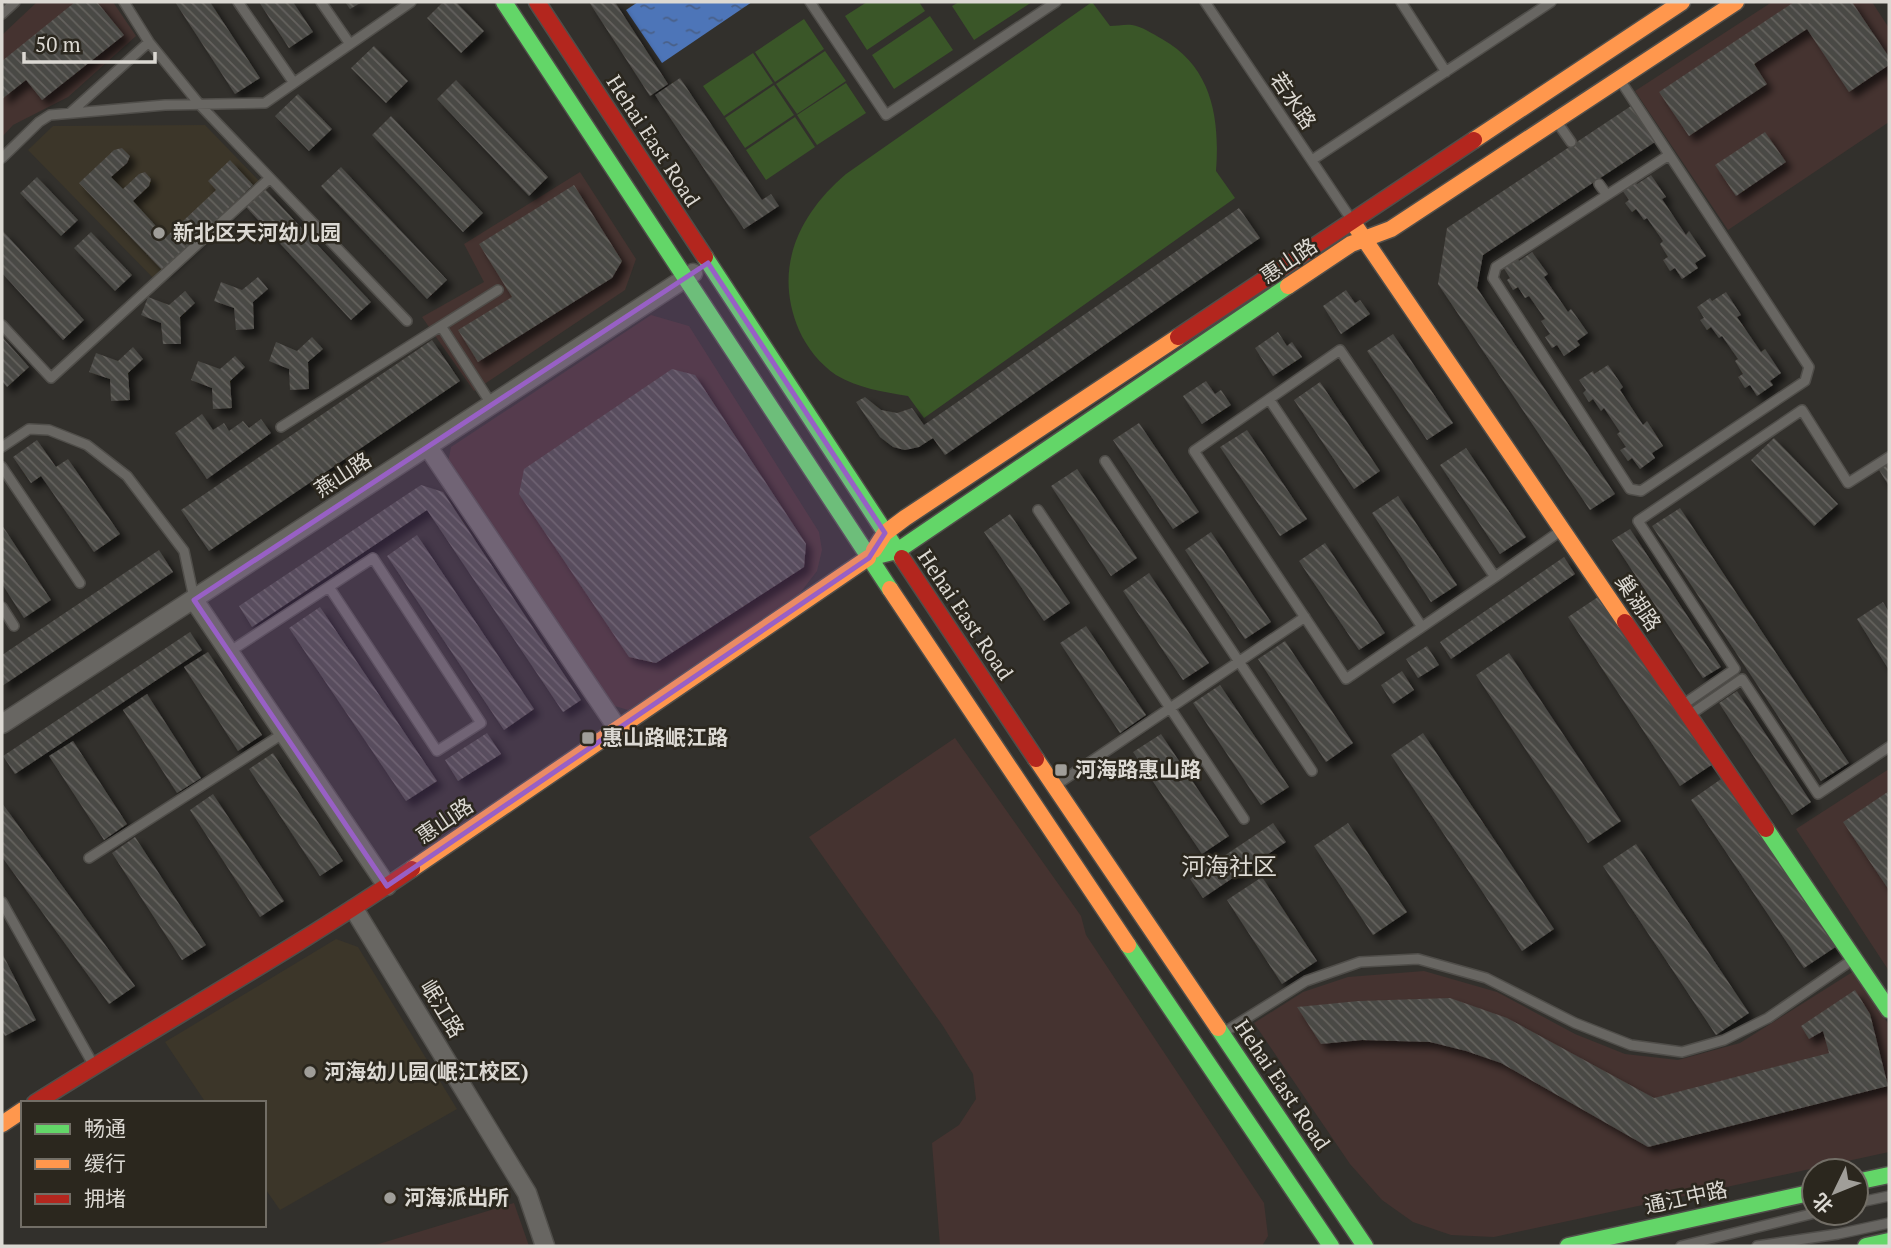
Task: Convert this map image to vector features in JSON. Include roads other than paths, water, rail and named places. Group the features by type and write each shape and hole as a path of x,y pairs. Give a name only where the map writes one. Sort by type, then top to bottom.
{"street":[{"path":"504,2 869,558 1331,1246"},
{"name":"Hehai East Road","path":"537,2 885,533 1365,1246"},
{"name":"惠山路","path":"869,558 885,533 1682,2"},
{"name":"惠山路","path":"38,1101 354,909 869,558 897,551 1340,252 1391,229 1736,2"},
{"name":"巢湖路","path":"1352,220 1889,1010"},
{"name":"燕山路","path":"2,724 708,263"},
{"path":"428,447 618,729"},
{"path":"194,600 387,887"},
{"name":"岷江路","path":"354,909 527,1193 545,1246"},
{"path":"2,1124 21,1111"},
{"path":"1870,1179 1889,1175"},
{"name":"通江中路","path":"1568,1246 1800,1195"},
{"path":"1866,1246 1889,1241"}],"lane":[{"path":"2,13 15,2"},
{"path":"124,2 149,42 200,104 407,321"},
{"path":"237,2 294,83"},
{"path":"321,2 350,44"},
{"path":"810,2 886,115 1056,2"},
{"name":"若水路","path":"1205,2 1352,220"},
{"path":"1401,2 1446,72"},
{"path":"1312,160 1552,2"},
{"path":"2,158 39,122 50,115 200,104 265,103 407,3"},
{"path":"70,113 149,42"},
{"path":"1619,79 1669,155 1809,368 1805,381 1641,491 1630,489 1493,278 1496,267 1669,155"},
{"path":"1556,120 1571,142"},
{"path":"2,325 51,378 270,178"},
{"path":"1599,184 1607,195"},
{"path":"281,427 498,290"},
{"path":"442,326 492,405"},
{"path":"1495,577 1340,351 1194,451 1346,679 1495,577 1563,530"},
{"path":"1269,399 1422,627"},
{"path":"1686,710 1735,669 1638,521 1802,410 1848,483 1889,457"},
{"path":"2,447 29,429 49,430 87,445 127,476 184,551 194,600"},
{"path":"1105,461 1312,771"},
{"path":"2,467 80,583"},
{"path":"1038,510 1244,819"},
{"path":"229,652 373,558 481,723 437,751 329,587"},
{"path":"2,607 14,626"},
{"path":"1054,786 1305,617"},
{"path":"1686,710 1742,679 1818,794 1889,747"},
{"path":"89,858 284,733"},
{"path":"2,902 94,1065"},
{"path":"1222,1034 1306,981 1360,962 1418,959 1486,978 1575,1023 1631,1045 1682,1052 1724,1040 1768,1017 1854,958"},
{"path":"1870,1200 1889,1196"},
{"path":"1681,1246 1800,1217"},
{"path":"1757,1246 1889,1223"}],"water":[{"path":"638,2 752,2 662,63 626,10"}],"place":[{"name":"新北区天河幼儿园","path":"159,233"},
{"name":"惠山路岷江路","path":"588,738"},
{"name":"河海路惠山路","path":"1061,770"},
{"name":"河海幼儿园(岷江校区)","path":"310,1072"},
{"name":"河海派出所","path":"390,1198"}],"district":[{"name":"河海社区","path":"1229,867"}]}
